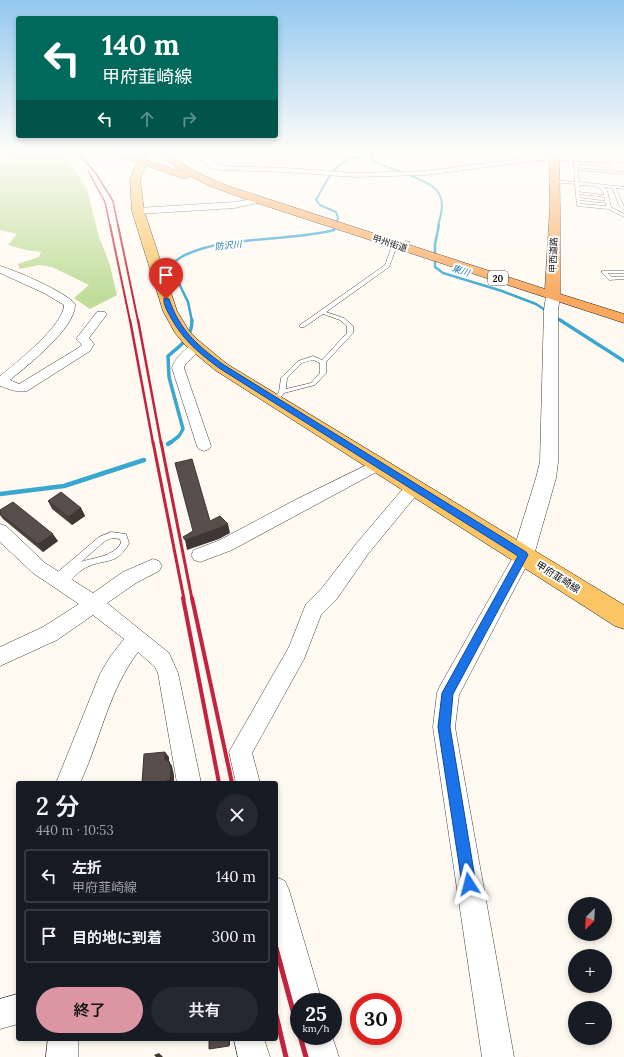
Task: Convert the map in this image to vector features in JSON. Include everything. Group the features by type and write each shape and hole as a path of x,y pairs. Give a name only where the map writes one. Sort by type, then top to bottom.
{"highway":[{"name":"甲州街道","path":"259,200 342,224 552,291 624,310"},
{"name":"甲州街道","path":"281,200 329,220"},
{"path":"283,200 294,205"},
{"name":"甲西道路","path":"552,291 554,200"},
{"name":"甲州街道","path":"552,291 624,319"}],"main road":[{"name":"甲府韮崎線","path":"136,200 170,311 190,341 221,367 279,396 377,465 624,618"}],"street":[{"path":"137,205 235,205 256,200"},
{"path":"0,269 53,293 69,304 70,309 67,318 29,359 1,381 17,388 22,388 79,353 86,348 88,344 82,339 101,314"},
{"path":"498,1057 444,721 448,693 523,555 546,478 549,462 552,291"},
{"path":"190,341 178,368 204,446"},
{"path":"200,555 226,545 377,465"},
{"path":"247,781 240,752 296,652 313,610 329,594 362,549 413,488"},
{"path":"0,531 39,568 94,604 162,660 168,673 189,781"},
{"path":"0,657 29,645 65,625 126,579 153,566"},
{"path":"69,781 76,768 105,688 115,667 137,638"},
{"path":"278,897 305,993"},
{"path":"0,1014 16,1010"},
{"path":"62,1057 63,1041"},
{"path":"250,1041 254,1057"},
{"path":"320,1045 323,1057"}],"lane":[{"path":"578,200 578,205 610,208 624,216"},
{"path":"591,200 608,202 608,208 610,208"},
{"path":"619,200 620,205 624,209"},
{"path":"302,326 387,266 393,250 404,244"},
{"path":"624,272 604,272 611,279 624,278"},
{"path":"279,396 313,384 323,373 323,362 350,333 350,326 342,319 322,312"},
{"path":"279,396 284,378 300,362 313,358 323,362"},
{"path":"111,535 122,536 125,543 122,551 113,557 83,565 59,581 102,539 111,535"}],"green space":[{"path":"0,200 90,200 99,237 110,265 117,295 90,309 74,298 89,285 52,267 39,265 20,269 18,264 39,257 41,252 8,245 17,234 0,230"}],"building":[{"path":"192,459 210,521 220,516 228,524 185,540 183,537 193,531 175,463"},
{"path":"61,492 81,508 68,517 48,501"},
{"path":"13,502 53,534 38,544 0,514 0,510"},
{"path":"165,752 165,760 169,761 171,770 170,780 142,781 144,754"},
{"path":"209,1041 229,1041 229,1046 209,1049"}],"waterway":[{"name":"東川","path":"316,200 320,205 336,212 338,218 335,226"},
{"name":"東川","path":"438,226 441,213 441,200"},
{"name":"防沢川","path":"192,321 188,302 170,265 181,257 220,244 316,234 334,230 336,225"},
{"name":"東川","path":"439,225 435,244 435,267 443,273 502,291 536,304 562,321"},
{"name":"東川","path":"560,320 624,361"},
{"name":"防沢川","path":"170,443 179,436 183,429 169,377 168,356 185,341 190,332 192,321"},
{"name":"防沢川","path":"0,494 64,486 144,460"}],"railway":[{"path":"104,200 110,226"},
{"path":"113,200 118,226"},
{"path":"110,225 130,321"},
{"path":"118,225 138,321"},
{"path":"130,320 153,443"},
{"path":"138,320 161,443"},
{"path":"153,442 184,599"},
{"path":"161,442 192,599"},
{"path":"183,598 219,781"},
{"path":"192,598 232,781"},
{"path":"278,955 290,1000"},
{"path":"278,1023 286,1057"},
{"path":"303,1045 306,1057"}],"route":[{"path":"166,299 170,311 182,332 196,348 221,367 523,555 488,622 448,693 445,708 444,727 469,884"}]}
